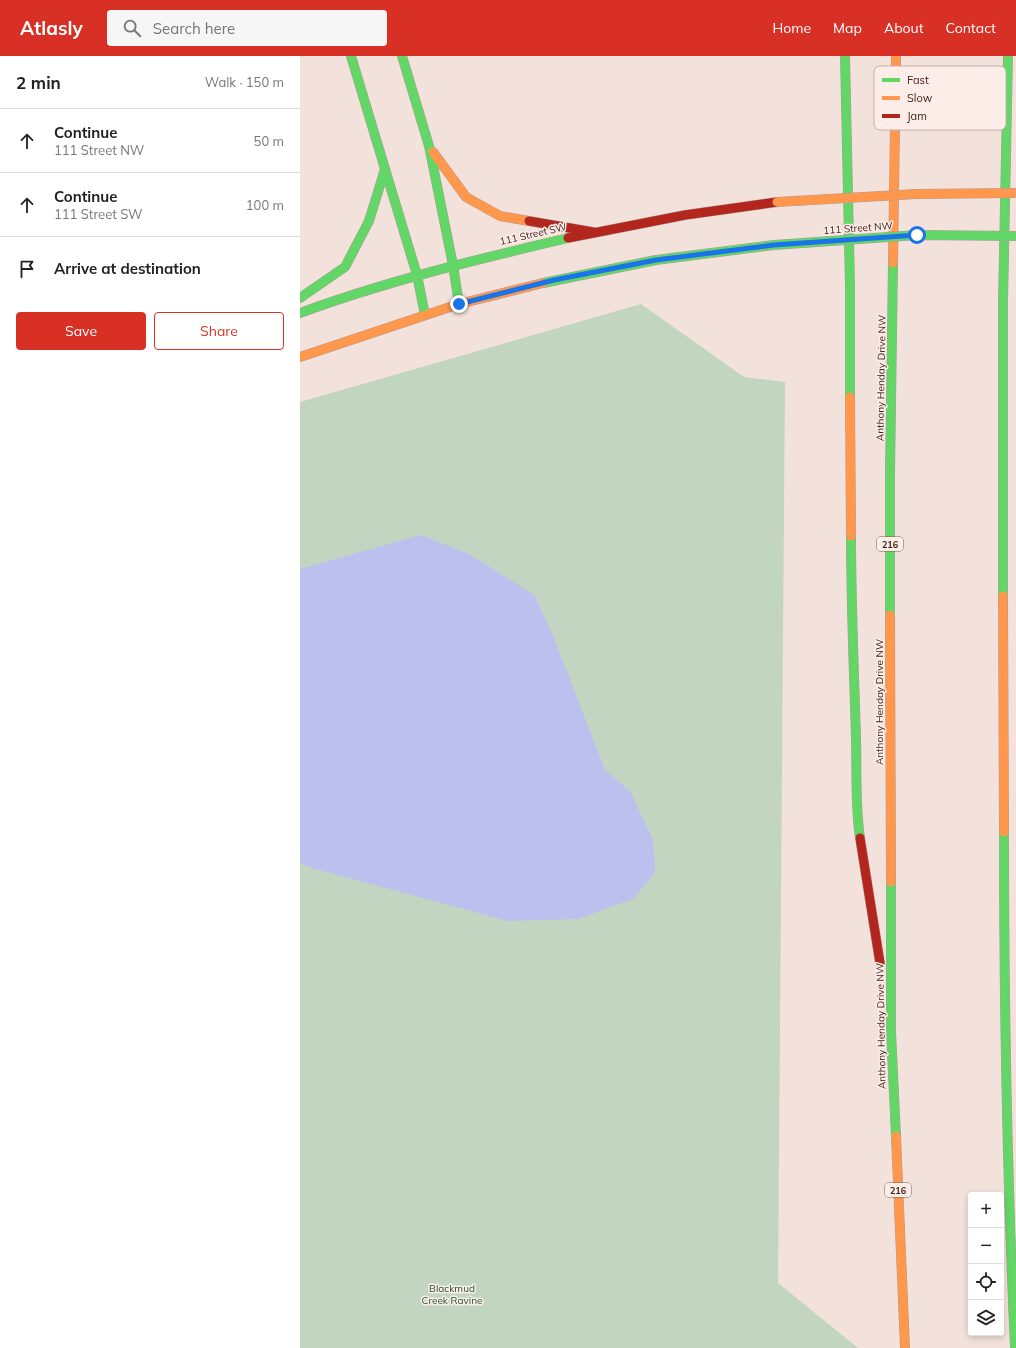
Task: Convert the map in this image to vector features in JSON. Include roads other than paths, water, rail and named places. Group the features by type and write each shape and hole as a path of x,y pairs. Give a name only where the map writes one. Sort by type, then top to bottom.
{"main road":[{"path":"351,56 417,275 425,315"},
{"path":"300,357 459,304 453,264 429,146 402,56"},
{"path":"845,56 850,294 851,585 857,764 857,818 890,1032"},
{"name":"Anthony Henday Drive NW","path":"896,56 896,66"},
{"path":"1008,56 1003,303 1004,996 1010,1239 1015,1348"},
{"path":"1007,106 1015,175"},
{"name":"Anthony Henday Drive NW","path":"895,130 890,473 890,1032 905,1348"},
{"path":"429,146 466,197 500,216 593,232"},
{"path":"300,298 345,267 369,220 385,169"},
{"name":"111 Street SW","path":"300,313 327,303 453,264 593,232 685,215 777,202 916,194 1016,193"},
{"name":"111 Street NW","path":"459,304 554,280 656,260 774,245 917,235 1016,236"}],"water":[{"path":"421,535 469,554 534,595 552,633 605,770 630,791 653,840 655,872 633,899 578,919 508,921 308,867 300,863 300,569"}],"park label":[{"name":"Blackmud Creek Ravine","path":"452,1294"}]}
